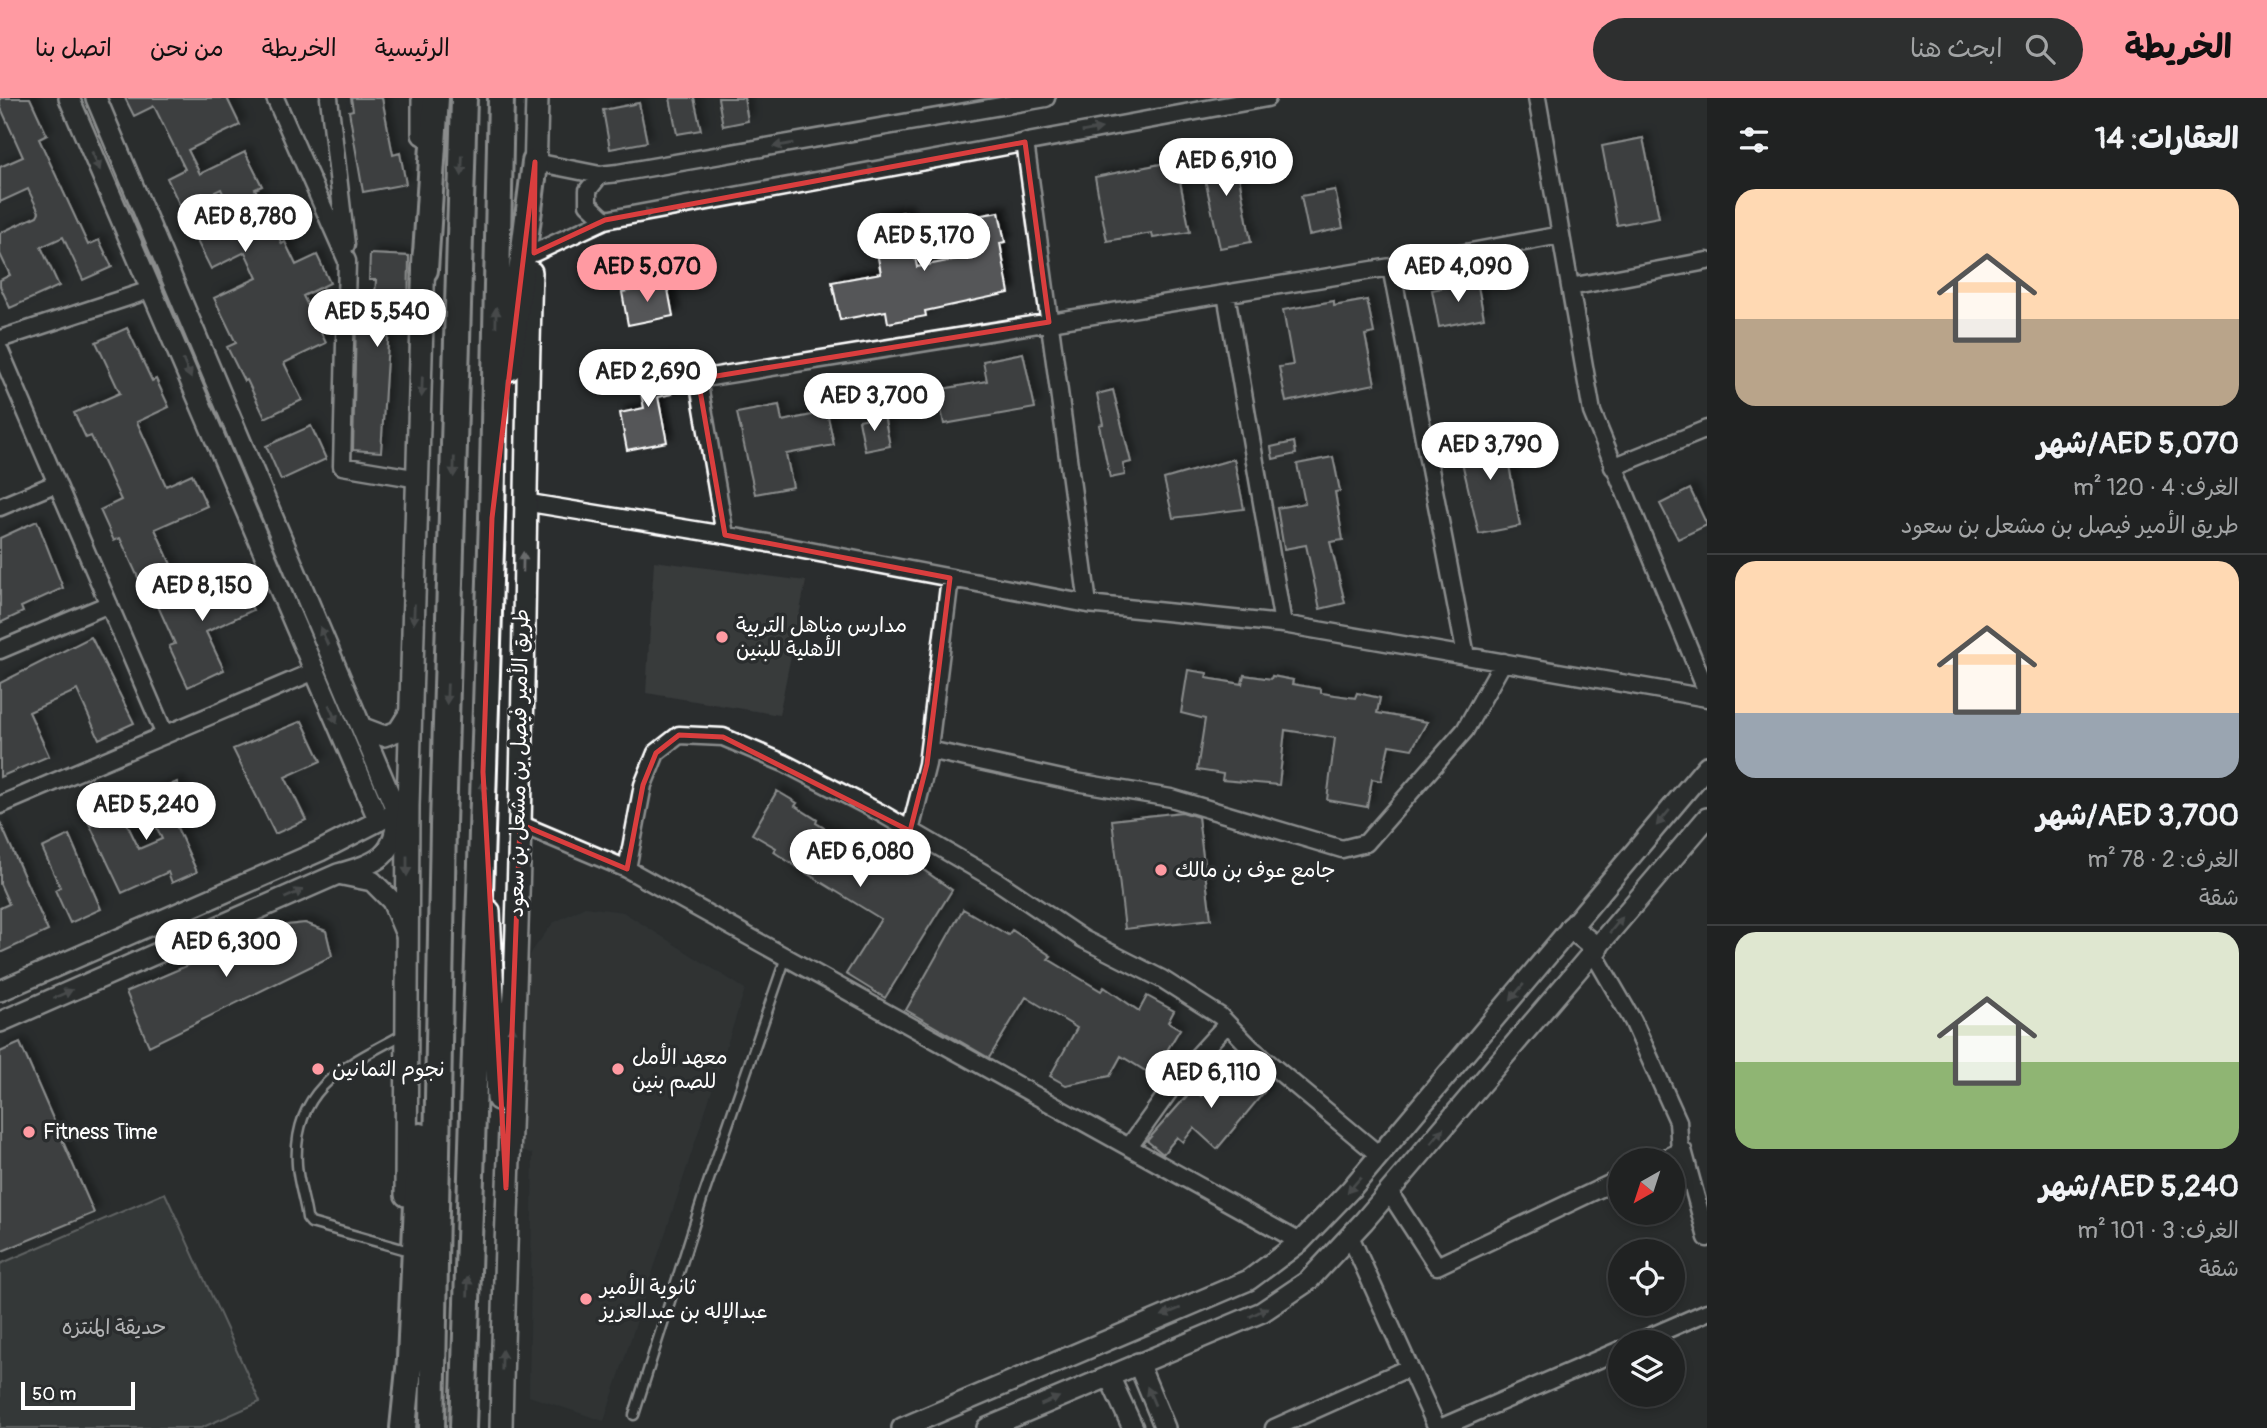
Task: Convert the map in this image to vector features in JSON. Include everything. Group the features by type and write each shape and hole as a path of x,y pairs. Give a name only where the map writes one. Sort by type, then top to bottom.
{"main road":[{"path":"423,98 425,270"},
{"path":"403,1428 407,937 402,809 410,712 425,270 436,98"},
{"path":"432,1428 443,825 464,98"},
{"name":"طريق الأمير فيصل بن مشعل بن سعود","path":"463,1428 492,518 501,98"},
{"path":"492,518 535,162 526,98"},
{"name":"طريق الأمير فيصل بن مشعل بن سعود","path":"501,1428 506,1188 520,824 524,502 537,98"},
{"path":"482,820 492,949 494,1054 506,1188"},
{"path":"403,1428 410,1359 429,935 443,825"},
{"path":"1571,928 1595,950"}],"street":[{"path":"69,98 379,821"},
{"path":"0,1022 338,874 373,864 391,848 402,809 363,728 96,98"},
{"path":"275,98 347,261"},
{"path":"329,98 347,261 342,466 419,478"},
{"path":"535,162 600,175 1019,100 1046,98"},
{"path":"534,253 605,220 1267,98"},
{"path":"1537,98 1592,412 1707,692"},
{"path":"1025,142 1088,604"},
{"path":"600,175 588,190 588,205 605,220"},
{"path":"725,535 698,379 1391,267 1561,235"},
{"path":"1570,287 1707,261"},
{"path":"1391,267 1466,656"},
{"path":"0,340 153,289"},
{"path":"1226,294 1283,624"},
{"path":"0,351 166,735"},
{"path":"1613,467 1707,429"},
{"path":"0,507 57,483"},
{"path":"524,502 725,535 1088,604 1283,624 1707,698"},
{"path":"910,831 929,750 950,578"},
{"path":"0,650 109,604"},
{"path":"929,750 1076,782 1171,798 1342,849 1366,843 1465,730 1503,662"},
{"path":"0,806 315,671"},
{"path":"363,728 384,736 398,731 410,712"},
{"path":"627,869 643,785 656,753 679,736 723,737 784,763 910,831 994,879 1083,939 1162,979 1227,1024 1252,1049 1379,1155"},
{"path":"902,1428 1249,1280 1300,1242 1379,1155 1707,766"},
{"path":"0,990 320,851 402,809"},
{"path":"987,1428 1262,1312 1308,1281 1389,1192 1707,818"},
{"path":"520,824 627,869 1300,1242"},
{"path":"338,874 372,881 392,901 407,937"},
{"path":"1595,950 1633,1021 1678,1121 1680,1148"},
{"path":"1129,1147 1182,1073 1227,1024"},
{"path":"1685,1157 1707,1238"},
{"path":"1389,1192 1437,1266 1608,1186"},
{"path":"1350,1236 1439,1428 1471,1422 1608,1356"},
{"path":"1666,1330 1707,1312"},
{"path":"1138,1363 1165,1428"},
{"path":"1274,1428 1409,1368"},
{"path":"1109,1376 1133,1428"}],"lane":[{"path":"634,1415 702,1200 786,957"},
{"path":"406,1250 311,1223 307,1218 297,1165 300,1121 309,1101 341,1068 407,1032"}],"highlighted area":[{"path":"1025,142 1049,322 698,379 725,535 950,578 927,764 910,831 723,737 679,735 656,753 643,785 627,869 520,824 506,1188 483,772 492,518 535,162 534,253 605,220"}],"shaded area":[{"name":"مدارس مناهل التربية الأهلية للبنين","path":"654,561 806,581 779,715 646,693"},
{"name":"معهد الأمل للصم بنين","path":"585,907 623,912 745,989 604,1421 529,1396 533,1154 517,1148 519,975 553,923"}],"green space":[{"name":"حديقة المنتزه","path":"165,1193 260,1402 201,1428 0,1428 0,1264"}],"building":[{"path":"0,98 30,98 47,135 39,139 88,245 99,240 112,267 83,280 63,237 41,247 59,286 10,308 0,286 0,280 10,275 0,254 0,233 37,216 39,212 28,189 0,202 0,167 23,157 0,106"},
{"path":"125,98 227,98 240,125 188,150 200,174 245,152 262,186 255,189 282,244 285,242 296,265 317,255 330,283 303,296 326,343 284,363 302,400 265,418 227,347 236,343 214,298 257,278 245,252 211,269 195,237 235,218 221,189 181,208 167,178 185,169 154,106 134,116"},
{"path":"351,98 382,98 393,155 400,153 406,184 363,192 349,111 353,110"},
{"path":"670,98 694,98 701,130 677,134"},
{"path":"718,98 744,98 748,121 723,126"},
{"path":"639,103 647,142 610,149 603,110"},
{"path":"1643,138 1659,217 1617,225 1602,146"},
{"path":"1234,150 1251,242 1220,248 1200,156"},
{"path":"1176,161 1190,232 1153,238 1152,233 1107,241 1095,177"},
{"path":"1335,190 1343,228 1309,235 1301,196"},
{"path":"906,212 917,267 973,256 966,218 999,212 1005,242 1000,243 1009,293 925,311 926,316 888,323 886,311 840,320 832,282 881,273 870,218"},
{"path":"370,254 409,256 408,313 390,311 381,452 353,450 356,321 373,322 376,280 369,280"},
{"path":"1477,281 1484,318 1439,327 1432,290"},
{"path":"667,284 673,316 628,325 622,292"},
{"path":"1367,300 1374,333 1365,335 1375,384 1286,402 1279,367 1293,365 1283,310 1334,301 1334,306"},
{"path":"127,328 152,381 156,379 169,407 137,422 166,486 192,474 207,506 155,529 173,569 141,584 120,538 114,541 100,510 121,500 91,436 86,438 74,413 120,393 96,342"},
{"path":"1023,353 1035,408 944,424 937,390 987,381 983,361"},
{"path":"666,363 672,394 658,397 667,442 627,450 620,413 644,408 636,368"},
{"path":"1113,390 1131,462 1123,464 1125,475 1110,478 1099,425 1103,424 1097,394"},
{"path":"779,405 782,421 827,412 834,445 786,454 793,487 755,494 737,413"},
{"path":"884,415 890,446 865,451 859,420"},
{"path":"311,426 326,459 281,480 266,446"},
{"path":"1503,432 1520,526 1479,534 1457,441"},
{"path":"1294,442 1296,454 1273,459 1271,447"},
{"path":"1333,457 1340,491 1335,492 1343,540 1330,542 1345,603 1320,609 1306,545 1284,549 1277,508 1305,503 1297,464"},
{"path":"1234,459 1244,509 1173,518 1164,479"},
{"path":"1690,489 1707,525 1678,539 1660,504"},
{"path":"37,521 63,588 21,607 23,612 0,623 0,538"},
{"path":"234,570 253,610 206,632 224,670 188,687 169,646 175,644 157,604"},
{"path":"91,637 134,723 99,739 77,690 29,712 49,756 0,777 0,683"},
{"path":"1188,670 1207,673 1206,678 1242,684 1244,675 1271,679 1272,676 1293,680 1292,684 1321,689 1321,693 1355,698 1357,693 1380,698 1377,713 1427,722 1412,749 1389,745 1381,781 1372,779 1367,807 1327,800 1335,738 1285,730 1279,785 1222,780 1223,774 1197,770 1205,719 1181,713"},
{"path":"302,721 321,761 285,777 306,820 275,834 233,749"},
{"path":"177,782 191,813 174,821 197,872 172,883 168,872 122,893 87,819 118,805 139,849 162,839 143,797"},
{"path":"777,791 797,803 795,806 817,820 816,823 862,851 866,846 906,871 912,862 952,890 885,998 846,974 881,919 798,868 774,852 776,848 752,834"},
{"name":"جامع عوف بن مالك","path":"1182,812 1198,817 1211,919 1125,929 1112,820"},
{"path":"0,822 48,931 0,953 0,908 9,904 0,884"},
{"path":"69,835 101,909 70,923 55,890 60,887 42,848"},
{"path":"963,909 1008,935 1012,930 1051,956 1048,959 1101,991 1104,987 1139,1011 1147,996 1174,1011 1168,1022 1180,1029 1152,1075 1121,1056 1110,1076 1066,1085 1050,1076 1077,1028 1026,997 989,1058 906,1010"},
{"path":"305,923 326,931 332,956 149,1046 126,992 279,926"},
{"name":"Fitness Time","path":"20,1043 94,1213 0,1252 0,1052"},
{"path":"1230,1062 1265,1091 1217,1149 1194,1128 1183,1142 1177,1137 1163,1154 1147,1141 1193,1089 1201,1096"}],"place":[{"name":"مدارس مناهل التربية الأهلية للبنين","path":"722,637"},
{"name":"جامع عوف بن مالك","path":"1161,870"},
{"name":"نجوم الثمانين","path":"318,1069"},
{"name":"معهد الأمل للصم بنين","path":"618,1069"},
{"name":"Fitness Time","path":"29,1132"},
{"name":"ثانوية الأمير عبدالإله بن عبدالعزيز","path":"586,1299"}]}
